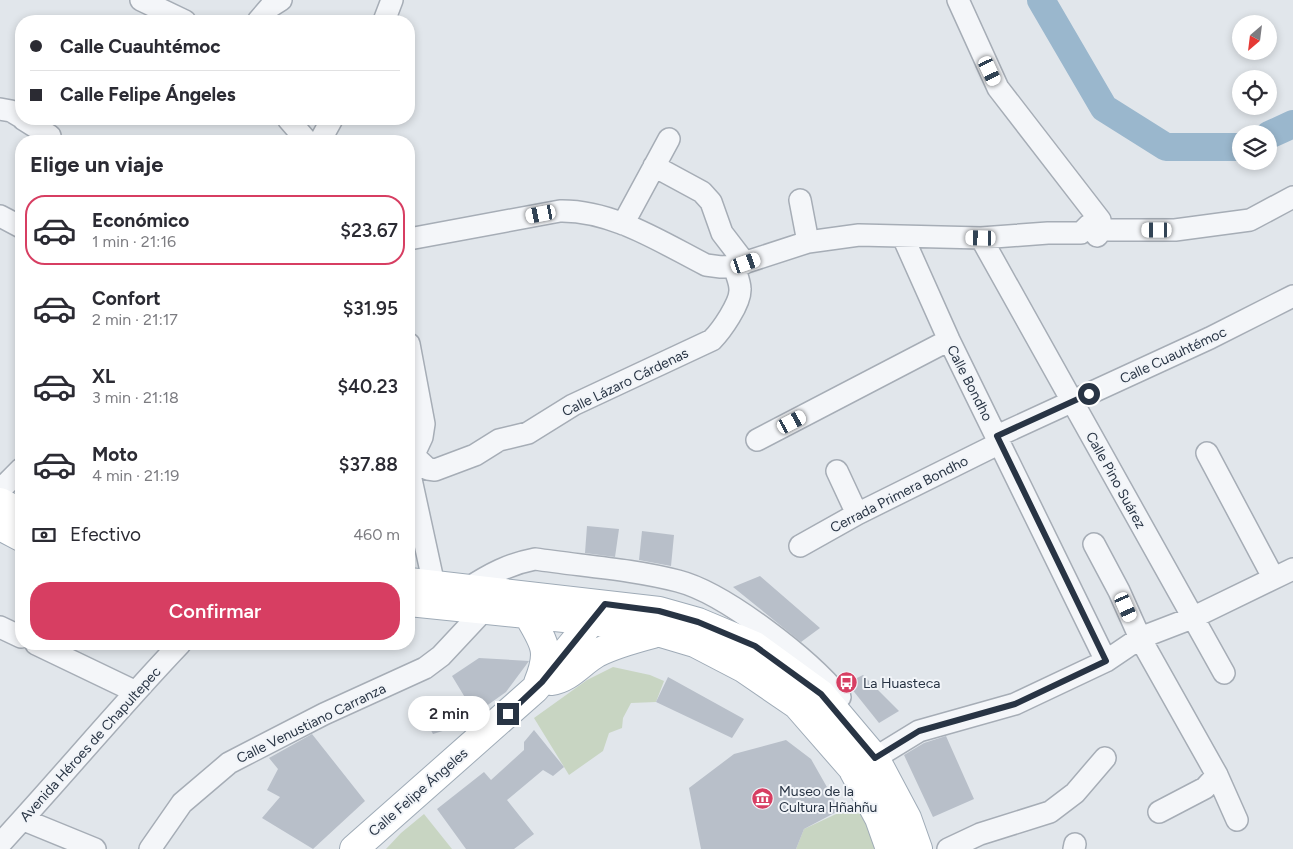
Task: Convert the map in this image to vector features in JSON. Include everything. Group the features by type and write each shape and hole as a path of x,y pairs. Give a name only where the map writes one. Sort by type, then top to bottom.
{"main road":[{"path":"0,502 15,511"},
{"path":"0,526 15,534"},
{"path":"421,584 467,589 599,613 695,643 736,664 797,705 852,768 879,818 890,849"},
{"path":"415,603 528,616 659,611 698,622 755,646 769,645 881,755 912,832"},
{"name":"Calle Felipe Ángeles","path":"354,849 538,685 599,613"},
{"path":"528,616 544,643 546,664 538,685"},
{"path":"538,685 560,680 596,654 623,642 658,632"}],"street":[{"path":"141,0 172,15"},
{"path":"264,15 281,0"},
{"path":"386,15 392,0"},
{"path":"958,0 998,88 1100,220 1096,228"},
{"path":"0,109 15,114"},
{"path":"33,125 48,135"},
{"path":"293,125 303,135"},
{"path":"623,224 670,139"},
{"path":"654,166 702,192 711,202 722,233 740,265"},
{"path":"415,238 560,211 579,210 623,224 706,264 721,267 740,265 808,242 859,235 904,237 985,245 1048,233 1080,234 1096,228 1176,230 1250,220 1293,197"},
{"path":"800,200 808,242"},
{"path":"0,216 15,224"},
{"name":"Calle Bondho","path":"904,237 949,340 1106,661"},
{"name":"Calle Pino Suárez","path":"985,245 1224,673"},
{"name":"Calle Lázaro Cárdenas","path":"415,465 435,470 475,455 499,440 528,433 573,405 712,340 720,332 739,298 740,265"},
{"name":"Calle Cuauhtémoc","path":"998,439 1072,402 1210,338 1293,296"},
{"path":"757,440 949,340"},
{"path":"415,376 424,424 422,437 415,452"},
{"name":"Cerrada Primera Bondho","path":"800,546 998,439"},
{"path":"1207,453 1273,577"},
{"path":"837,471 857,514"},
{"path":"0,490 15,475"},
{"path":"415,518 421,584"},
{"path":"1094,544 1119,591 1140,638 1217,776 1237,820"},
{"path":"467,589 496,570 513,563 535,559 678,580 711,593 769,645"},
{"path":"881,755 919,731 1015,704 1106,661 1140,638 1192,618 1293,568"},
{"path":"698,622 711,593"},
{"name":"Calle Venustiano Carranza","path":"150,849 182,803 229,763 324,714 425,668 441,656 484,610"},
{"path":"0,627 15,634"},
{"path":"49,650 134,691"},
{"name":"Avenida Héroes de Chapultepec","path":"0,844 14,822 174,650"},
{"path":"948,849 980,834 1050,812 1075,793 1105,758"},
{"path":"1159,812 1205,788 1217,776"},
{"path":"14,822 95,849"},
{"path":"912,832 922,836 930,849"}],"green space":[{"path":"613,667 650,675 664,681 656,702 631,703 623,718 622,728 609,733 603,751 569,775 534,718 587,680"},
{"path":"862,802 879,849 796,849 804,829"},
{"path":"424,814 452,849 386,849 401,833"}],"building":[{"path":"587,526 619,529 615,557 585,553"},
{"path":"642,531 674,535 671,566 639,560"},
{"path":"760,576 820,628 801,642 733,587"},
{"path":"479,658 529,661 506,692 475,714 452,676"},
{"path":"863,675 899,711 879,723 847,683"},
{"path":"668,677 744,719 732,738 656,702"},
{"path":"432,703 449,729 433,734 419,709"},
{"path":"534,730 564,767 553,776 543,770 507,800 534,834 514,849 466,849 437,809 484,772 491,780 524,750 524,742"},
{"path":"312,734 365,801 313,849 262,818 280,797 267,790 278,769 269,758"},
{"path":"946,736 974,799 933,817 904,755 924,743"},
{"name":"Museo de la Cultura Hñahñu","path":"786,740 811,759 840,810 804,829 796,849 701,849 689,788 734,754"}],"waterway":[{"path":"1041,0 1104,108 1166,147 1232,147"},
{"path":"1277,131 1293,124"}],"place":[{"name":"La Huasteca","path":"847,683"},
{"name":"Museo de la Cultura Hñahñu","path":"763,799"}],"route":[{"path":"508,714 542,682 605,604 659,611 698,622 755,646 821,694 875,758 919,731 1015,704 1106,661 997,436 1089,394"}]}
